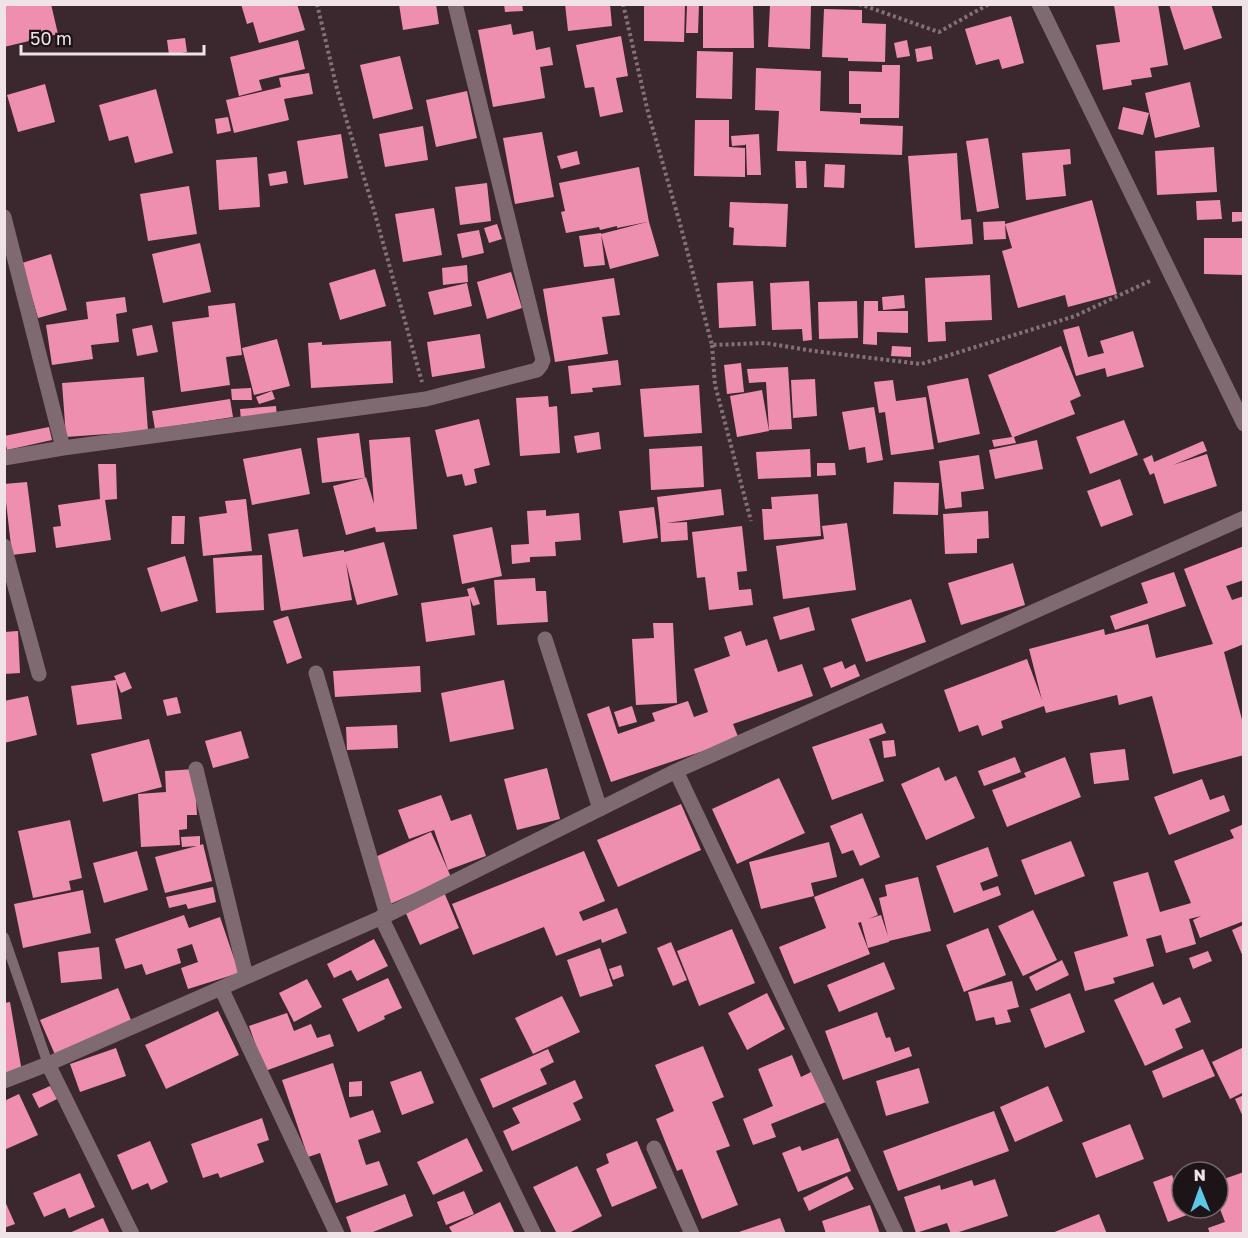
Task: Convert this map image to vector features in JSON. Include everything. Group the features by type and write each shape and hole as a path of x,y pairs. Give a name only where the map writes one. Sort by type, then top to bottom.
{"street":[{"path":"4,458 426,399 537,370 543,360 455,4"},
{"path":"1039,4 1244,424"},
{"path":"4,217 63,448"},
{"path":"4,1081 48,1064 384,916 676,771 1244,518"},
{"path":"4,546 39,674"},
{"path":"545,639 600,809"},
{"path":"316,673 384,916 534,1233"},
{"path":"196,769 246,976"},
{"path":"676,771 896,1233"},
{"path":"221,988 337,1233"},
{"path":"48,1064 132,1233"},
{"path":"654,1148 692,1233"}],"lane":[{"path":"4,937 48,1064"}],"path":[{"path":"317,4 337,89 417,360"},
{"path":"623,4 648,112 712,345 715,386 751,521"},
{"path":"859,4 939,32 989,4"},
{"path":"712,345 765,343 921,364 1075,316 1169,273"}],"building":[{"path":"4,4 51,4 58,34 4,47"},
{"path":"241,4 297,4 305,30 259,43 253,22 247,24"},
{"path":"399,4 436,4 439,24 403,30"},
{"path":"504,4 522,4 523,11 505,12"},
{"path":"565,4 610,4 612,26 568,31"},
{"path":"644,4 685,4 684,42 644,41"},
{"path":"703,4 753,4 754,48 703,48"},
{"path":"1158,4 1168,65 1150,68 1152,77 1131,80 1132,85 1103,90 1096,45 1120,42 1114,5"},
{"path":"1169,4 1211,4 1222,38 1184,50"},
{"path":"687,5 699,5 698,33 686,33"},
{"path":"770,5 811,5 810,49 768,47"},
{"path":"824,9 862,10 862,23 886,24 885,62 848,61 848,58 822,57"},
{"path":"1011,16 1024,63 1002,69 999,59 976,65 965,29"},
{"path":"511,24 513,35 533,31 536,50 550,47 553,65 540,67 545,98 493,107 478,30"},
{"path":"621,36 628,76 616,78 623,112 600,117 594,87 585,88 576,45"},
{"path":"185,38 187,52 169,55 167,40"},
{"path":"298,40 305,69 259,80 262,90 239,96 230,57"},
{"path":"907,40 910,56 897,58 894,43"},
{"path":"931,46 933,59 917,62 915,49"},
{"path":"697,51 733,52 732,99 696,98"},
{"path":"400,56 413,109 373,119 360,65"},
{"path":"882,65 900,65 899,118 860,118 860,124 903,126 902,155 777,151 779,111 755,110 756,68 821,71 820,111 861,113 861,104 849,104 849,71 882,72"},
{"path":"309,73 313,94 284,99 289,120 234,133 226,100 281,87 279,78"},
{"path":"1190,82 1200,127 1155,138 1145,93"},
{"path":"45,84 55,122 18,132 7,95"},
{"path":"156,89 173,153 135,163 128,136 109,141 99,105"},
{"path":"467,91 477,138 436,147 426,100"},
{"path":"1123,107 1149,113 1143,135 1118,129"},
{"path":"228,117 231,131 217,134 215,119"},
{"path":"695,120 729,120 729,147 745,148 745,177 694,176"},
{"path":"423,126 428,160 385,167 379,134"},
{"path":"542,132 554,197 515,204 503,138"},
{"path":"341,134 348,178 304,185 297,141"},
{"path":"759,134 761,175 747,175 746,144 732,146 731,136"},
{"path":"988,138 999,208 977,212 966,141"},
{"path":"1214,147 1217,192 1157,195 1155,151"},
{"path":"1070,149 1071,164 1063,165 1066,196 1026,200 1022,153"},
{"path":"577,151 580,164 561,169 557,156"},
{"path":"957,153 961,220 971,219 973,244 915,248 908,156"},
{"path":"257,157 260,207 219,210 216,160"},
{"path":"795,161 806,161 807,188 796,188"},
{"path":"825,164 845,165 844,188 824,187"},
{"path":"639,167 649,222 659,256 610,269 601,234 647,222 617,228 617,226 600,230 599,227 566,233 561,212 565,211 559,183"},
{"path":"286,171 288,183 270,186 268,174"},
{"path":"487,183 491,221 460,225 455,187"},
{"path":"189,186 197,234 148,241 140,194"},
{"path":"1092,200 1117,294 1068,307 1065,295 1018,308 1002,251 1012,248 1005,224"},
{"path":"1220,200 1222,219 1197,220 1196,201"},
{"path":"730,202 788,204 786,247 733,245 734,228 729,227"},
{"path":"434,208 442,255 403,262 395,214"},
{"path":"1232,212 1244,212 1244,221 1232,222"},
{"path":"1005,221 1006,239 984,240 983,222"},
{"path":"497,224 502,239 489,243 484,228"},
{"path":"479,230 484,253 462,258 457,234"},
{"path":"601,233 605,265 584,267 579,236"},
{"path":"1204,238 1244,238 1244,275 1204,274"},
{"path":"200,243 211,292 163,303 152,254"},
{"path":"51,254 67,310 38,318 22,263"},
{"path":"467,265 468,282 443,285 442,268"},
{"path":"375,269 386,306 340,320 329,283"},
{"path":"511,272 522,308 487,319 477,282"},
{"path":"990,275 992,320 945,322 946,341 928,342 925,278"},
{"path":"614,278 620,315 602,317 608,354 555,362 543,289"},
{"path":"753,281 756,326 719,328 717,283"},
{"path":"809,281 812,340 803,341 802,329 772,330 770,283"},
{"path":"467,283 472,306 434,315 428,292"},
{"path":"904,295 905,308 883,310 882,297"},
{"path":"125,297 127,312 116,314 119,342 91,345 93,359 52,365 46,325 88,319 86,302"},
{"path":"857,301 858,338 819,339 818,302"},
{"path":"864,301 878,301 878,311 908,311 908,333 877,332 877,345 863,344"},
{"path":"235,303 242,355 226,357 230,385 181,392 172,322 209,317 208,306"},
{"path":"152,325 158,352 137,356 132,329"},
{"path":"1079,326 1088,357 1104,353 1100,341 1133,331 1144,367 1107,377 1105,368 1076,376 1063,330"},
{"path":"480,334 485,368 432,377 427,342"},
{"path":"277,339 290,386 254,395 242,348"},
{"path":"391,341 393,383 311,388 308,343 322,342 322,345"},
{"path":"892,346 911,347 911,357 891,356"},
{"path":"1061,346 1081,396 1070,401 1075,414 1014,437 1016,443 994,447 992,440 1012,437 988,375"},
{"path":"618,360 621,385 592,388 593,392 571,394 568,366"},
{"path":"741,363 744,392 727,394 724,365"},
{"path":"788,367 792,429 769,430 766,382 749,383 747,369"},
{"path":"144,377 148,431 66,437 62,383"},
{"path":"968,378 980,434 938,443 927,386"},
{"path":"815,379 817,416 793,418 791,380"},
{"path":"893,380 896,401 926,397 934,449 891,455 885,412 879,413 874,382"},
{"path":"699,385 702,433 644,437 640,389"},
{"path":"251,388 252,400 232,400 231,389"},
{"path":"762,390 769,431 737,437 730,396"},
{"path":"272,391 275,399 259,404 256,397"},
{"path":"548,396 549,407 557,406 560,453 520,456 516,398"},
{"path":"230,399 233,417 155,429 152,411"},
{"path":"276,406 277,418 241,420 240,409"},
{"path":"874,407 883,460 867,463 865,447 849,450 842,412"},
{"path":"479,419 490,465 474,469 477,483 465,486 462,474 447,477 435,430"},
{"path":"1124,420 1138,455 1090,474 1076,437"},
{"path":"49,427 52,440 7,450 4,436"},
{"path":"599,432 601,449 577,453 574,436"},
{"path":"359,433 365,478 374,504 369,440 410,437 417,529 376,532 375,527 346,535 333,486 364,478 322,483 317,438"},
{"path":"1037,440 1043,469 995,479 989,450"},
{"path":"1203,441 1207,451 1173,465 1207,454 1217,486 1164,504 1154,473 1150,475 1143,459 1152,455 1154,462"},
{"path":"702,446 704,487 651,490 649,449"},
{"path":"301,448 310,494 252,505 243,459"},
{"path":"810,449 811,477 758,479 756,452"},
{"path":"979,455 984,489 961,492 962,507 945,509 939,461"},
{"path":"817,463 835,463 836,475 817,476"},
{"path":"98,464 116,464 117,499 105,500 111,540 56,548 53,527 61,526 58,505 100,499"},
{"path":"1120,479 1133,515 1101,527 1087,491"},
{"path":"27,482 36,552 12,555 4,484"},
{"path":"894,482 939,483 938,515 893,514"},
{"path":"721,489 724,515 666,523 687,522 688,540 661,542 657,497"},
{"path":"818,494 821,536 764,540 762,509 772,509 771,497"},
{"path":"246,499 252,551 203,556 199,517 227,513 225,501"},
{"path":"654,507 658,538 623,543 619,511"},
{"path":"546,510 546,516 579,513 581,540 555,542 556,556 530,557 530,562 512,564 511,545 529,544 527,511"},
{"path":"988,511 989,538 977,539 977,553 945,554 943,514"},
{"path":"172,516 185,516 184,544 171,544"},
{"path":"847,523 856,590 783,599 776,546 824,539 822,526"},
{"path":"742,526 747,571 737,572 739,590 751,589 753,605 709,610 705,577 697,578 692,532"},
{"path":"492,527 502,576 462,584 453,535"},
{"path":"298,529 303,557 344,550 344,552 384,542 398,595 357,605 346,563 352,600 281,611 268,534"},
{"path":"1244,546 1244,580 1226,586 1232,600 1244,596 1244,644 1224,652 1244,727 1244,755 1173,774 1152,696 1119,705 1117,695 1046,713 1044,706 1001,721 1003,728 982,736 978,725 959,732 944,690 1027,659 1042,700 1029,649 1104,629 1105,635 1148,624 1156,658 1213,644 1184,569"},
{"path":"262,555 264,610 216,613 213,558"},
{"path":"185,556 198,601 161,612 147,568"},
{"path":"1013,563 1025,605 961,625 948,583"},
{"path":"1174,572 1186,606 1115,630 1110,616 1148,603 1141,583"},
{"path":"535,578 536,591 546,591 548,622 497,625 494,580"},
{"path":"474,587 480,604 473,606 470,598 475,635 426,642 421,603 469,596 467,589"},
{"path":"911,599 926,642 866,662 851,619"},
{"path":"809,607 815,630 780,640 773,617"},
{"path":"288,616 302,658 287,664 273,621"},
{"path":"653,623 673,623 677,703 636,705 632,639 654,638"},
{"path":"18,631 20,673 4,674 4,632"},
{"path":"741,631 746,646 767,639 778,672 802,664 813,696 733,724 739,739 611,782 587,714 609,706 618,734 655,721 652,713 688,701 694,717 708,712 694,669 730,656 724,637"},
{"path":"842,661 845,669 855,664 860,676 831,688 823,668"},
{"path":"420,666 421,692 335,697 333,671"},
{"path":"125,672 132,688 121,693 116,681 122,719 77,725 71,686 116,680 114,676"},
{"path":"504,680 514,729 450,742 441,693"},
{"path":"28,696 37,735 4,743 4,701"},
{"path":"177,697 181,713 167,716 163,700"},
{"path":"632,706 637,722 619,727 614,712"},
{"path":"882,723 886,733 869,739 884,781 832,800 812,747"},
{"path":"397,725 398,748 347,750 346,727"},
{"path":"241,731 249,758 213,768 205,741"},
{"path":"149,739 162,787 103,802 91,754"},
{"path":"894,740 896,756 884,758 882,741"},
{"path":"1125,749 1129,780 1094,784 1090,753"},
{"path":"1015,757 1021,772 984,786 978,771"},
{"path":"1065,757 1081,797 1007,827 992,790 1026,777 1024,773"},
{"path":"939,767 945,781 956,776 975,818 926,840 901,784"},
{"path":"547,768 560,819 517,830 504,779"},
{"path":"194,769 197,815 187,815 187,829 179,830 180,845 141,847 138,794 166,792 165,771"},
{"path":"779,778 805,833 737,864 712,809"},
{"path":"1202,779 1210,800 1224,795 1230,811 1169,835 1154,797"},
{"path":"441,795 451,821 471,814 486,856 448,870 434,830 409,839 398,810"},
{"path":"681,804 701,850 618,887 597,840"},
{"path":"862,813 880,857 860,866 853,850 842,854 830,826"},
{"path":"70,820 82,878 69,881 71,890 33,898 18,831"},
{"path":"1244,824 1244,921 1200,938 1193,920 1201,916 1189,919 1196,944 1166,953 1161,935 1146,939 1154,966 1113,978 1115,983 1085,991 1074,952 1128,936 1113,882 1148,872 1160,912 1191,903 1174,861 1234,838 1230,830"},
{"path":"431,832 451,877 388,905 373,858"},
{"path":"200,836 200,845 203,844 212,881 165,893 155,857 197,846 182,847 181,837"},
{"path":"1071,841 1085,876 1035,895 1021,860"},
{"path":"829,842 837,877 811,883 814,896 761,909 749,862"},
{"path":"988,847 998,876 980,883 983,891 998,886 1001,895 954,913 936,866"},
{"path":"137,851 148,890 104,903 93,863"},
{"path":"584,851 605,901 579,912 583,921 617,908 627,933 602,943 601,939 556,956 544,927 473,955 452,904"},
{"path":"918,877 931,931 868,948 861,922 858,923 870,954 794,984 779,947 826,928 814,897 863,878 878,915 868,919 881,915 888,936 879,898 887,896 885,885"},
{"path":"213,887 216,902 188,909 186,904 169,908 166,897"},
{"path":"83,890 91,933 23,948 14,904"},
{"path":"444,892 459,928 420,945 404,909"},
{"path":"1033,910 1057,960 1023,976 998,926"},
{"path":"184,915 189,928 220,917 239,973 188,989 181,968 198,962 192,944 177,949 181,963 146,975 142,964 125,969 115,939"},
{"path":"1243,925 1243,957 1232,930"},
{"path":"988,928 1006,975 964,992 946,945"},
{"path":"732,929 755,983 699,1006 677,951"},
{"path":"374,939 388,966 357,981 351,970 334,978 327,964"},
{"path":"671,942 687,980 673,986 657,948"},
{"path":"99,947 102,979 61,983 58,952"},
{"path":"600,948 613,986 580,997 567,960"},
{"path":"1208,951 1212,961 1193,969 1189,958"},
{"path":"1062,960 1069,975 1036,991 1029,977"},
{"path":"884,962 895,989 839,1012 827,985"},
{"path":"621,965 624,976 613,980 609,969"},
{"path":"388,978 402,1008 358,1032 342,999"},
{"path":"307,979 322,1007 294,1022 279,993"},
{"path":"1012,981 1019,1007 1007,1010 1011,1022 996,1025 994,1017 976,1021 968,992"},
{"path":"1153,982 1163,1005 1180,997 1191,1022 1175,1029 1183,1048 1145,1066 1114,1000"},
{"path":"118,988 133,1025 56,1057 40,1020"},
{"path":"767,993 785,1029 747,1050 728,1013"},
{"path":"1070,993 1085,1032 1045,1048 1030,1009"},
{"path":"562,996 580,1032 533,1054 515,1018"},
{"path":"10,1002 22,1072 4,1075 4,1003"},
{"path":"218,1011 239,1055 166,1089 145,1045"},
{"path":"877,1012 886,1038 890,1037 895,1052 909,1047 912,1056 843,1080 825,1031"},
{"path":"287,1013 294,1031 311,1024 317,1038 330,1034 334,1046 265,1071 249,1026"},
{"path":"703,1046 724,1097 712,1102 730,1146 716,1151 738,1205 702,1219 682,1169 677,1171 656,1119 674,1111 655,1065"},
{"path":"1244,1047 1244,1092 1230,1099 1212,1062"},
{"path":"116,1048 126,1076 80,1092 70,1064"},
{"path":"548,1049 554,1062 540,1069 547,1084 493,1108 480,1079"},
{"path":"1203,1049 1215,1076 1163,1098 1152,1071"},
{"path":"792,1055 801,1077 813,1071 826,1102 771,1124 776,1137 753,1145 743,1119 773,1106 758,1069"},
{"path":"333,1063 350,1118 373,1110 381,1132 358,1140 366,1165 379,1161 388,1185 336,1203 320,1153 308,1157 282,1080"},
{"path":"919,1068 929,1103 886,1116 876,1081"},
{"path":"421,1071 434,1103 402,1115 390,1082"},
{"path":"575,1080 583,1098 573,1103 581,1120 512,1151 503,1131 520,1123 512,1108"},
{"path":"362,1081 362,1096 349,1097 349,1082"},
{"path":"50,1086 57,1099 39,1108 32,1094"},
{"path":"1048,1086 1063,1121 1015,1142 1000,1107"},
{"path":"19,1094 38,1135 4,1150 4,1101"},
{"path":"1244,1095 1244,1119 1235,1099"},
{"path":"994,1111 1009,1151 898,1191 883,1151"},
{"path":"262,1118 269,1140 257,1144 264,1162 220,1178 218,1173 203,1178 191,1144"},
{"path":"1130,1124 1144,1159 1096,1178 1082,1143"},
{"path":"467,1138 483,1171 433,1195 417,1162"},
{"path":"838,1138 851,1171 798,1192 782,1153 800,1146 802,1151"},
{"path":"150,1141 168,1182 151,1190 148,1183 132,1190 117,1155"},
{"path":"637,1141 657,1188 612,1207 596,1169 609,1163 606,1154"},
{"path":"577,1166 602,1216 567,1234 557,1234 533,1187"},
{"path":"1244,1172 1244,1234 1210,1234 1208,1228 1225,1222 1224,1220 1230,1220 1230,1177"},
{"path":"80,1173 95,1207 69,1218 65,1208 44,1217 33,1193"},
{"path":"847,1176 854,1189 809,1211 803,1198"},
{"path":"1170,1176 1170,1220 1173,1220 1168,1222 1153,1182"},
{"path":"995,1179 1008,1216 953,1234 947,1223 916,1233 904,1197 940,1185 941,1190 972,1180 974,1186"},
{"path":"464,1191 474,1214 446,1225 437,1202"},
{"path":"405,1194 413,1216 368,1234 352,1234 346,1217"},
{"path":"4,1199 15,1224 4,1228"},
{"path":"500,1202 515,1234 453,1234 449,1227"},
{"path":"870,1205 880,1234 826,1234 822,1221"},
{"path":"1099,1214 1107,1234 1052,1234 1052,1233"},
{"path":"103,1218 110,1234 67,1234"},
{"path":"780,1218 786,1234 736,1234 736,1233"}]}
